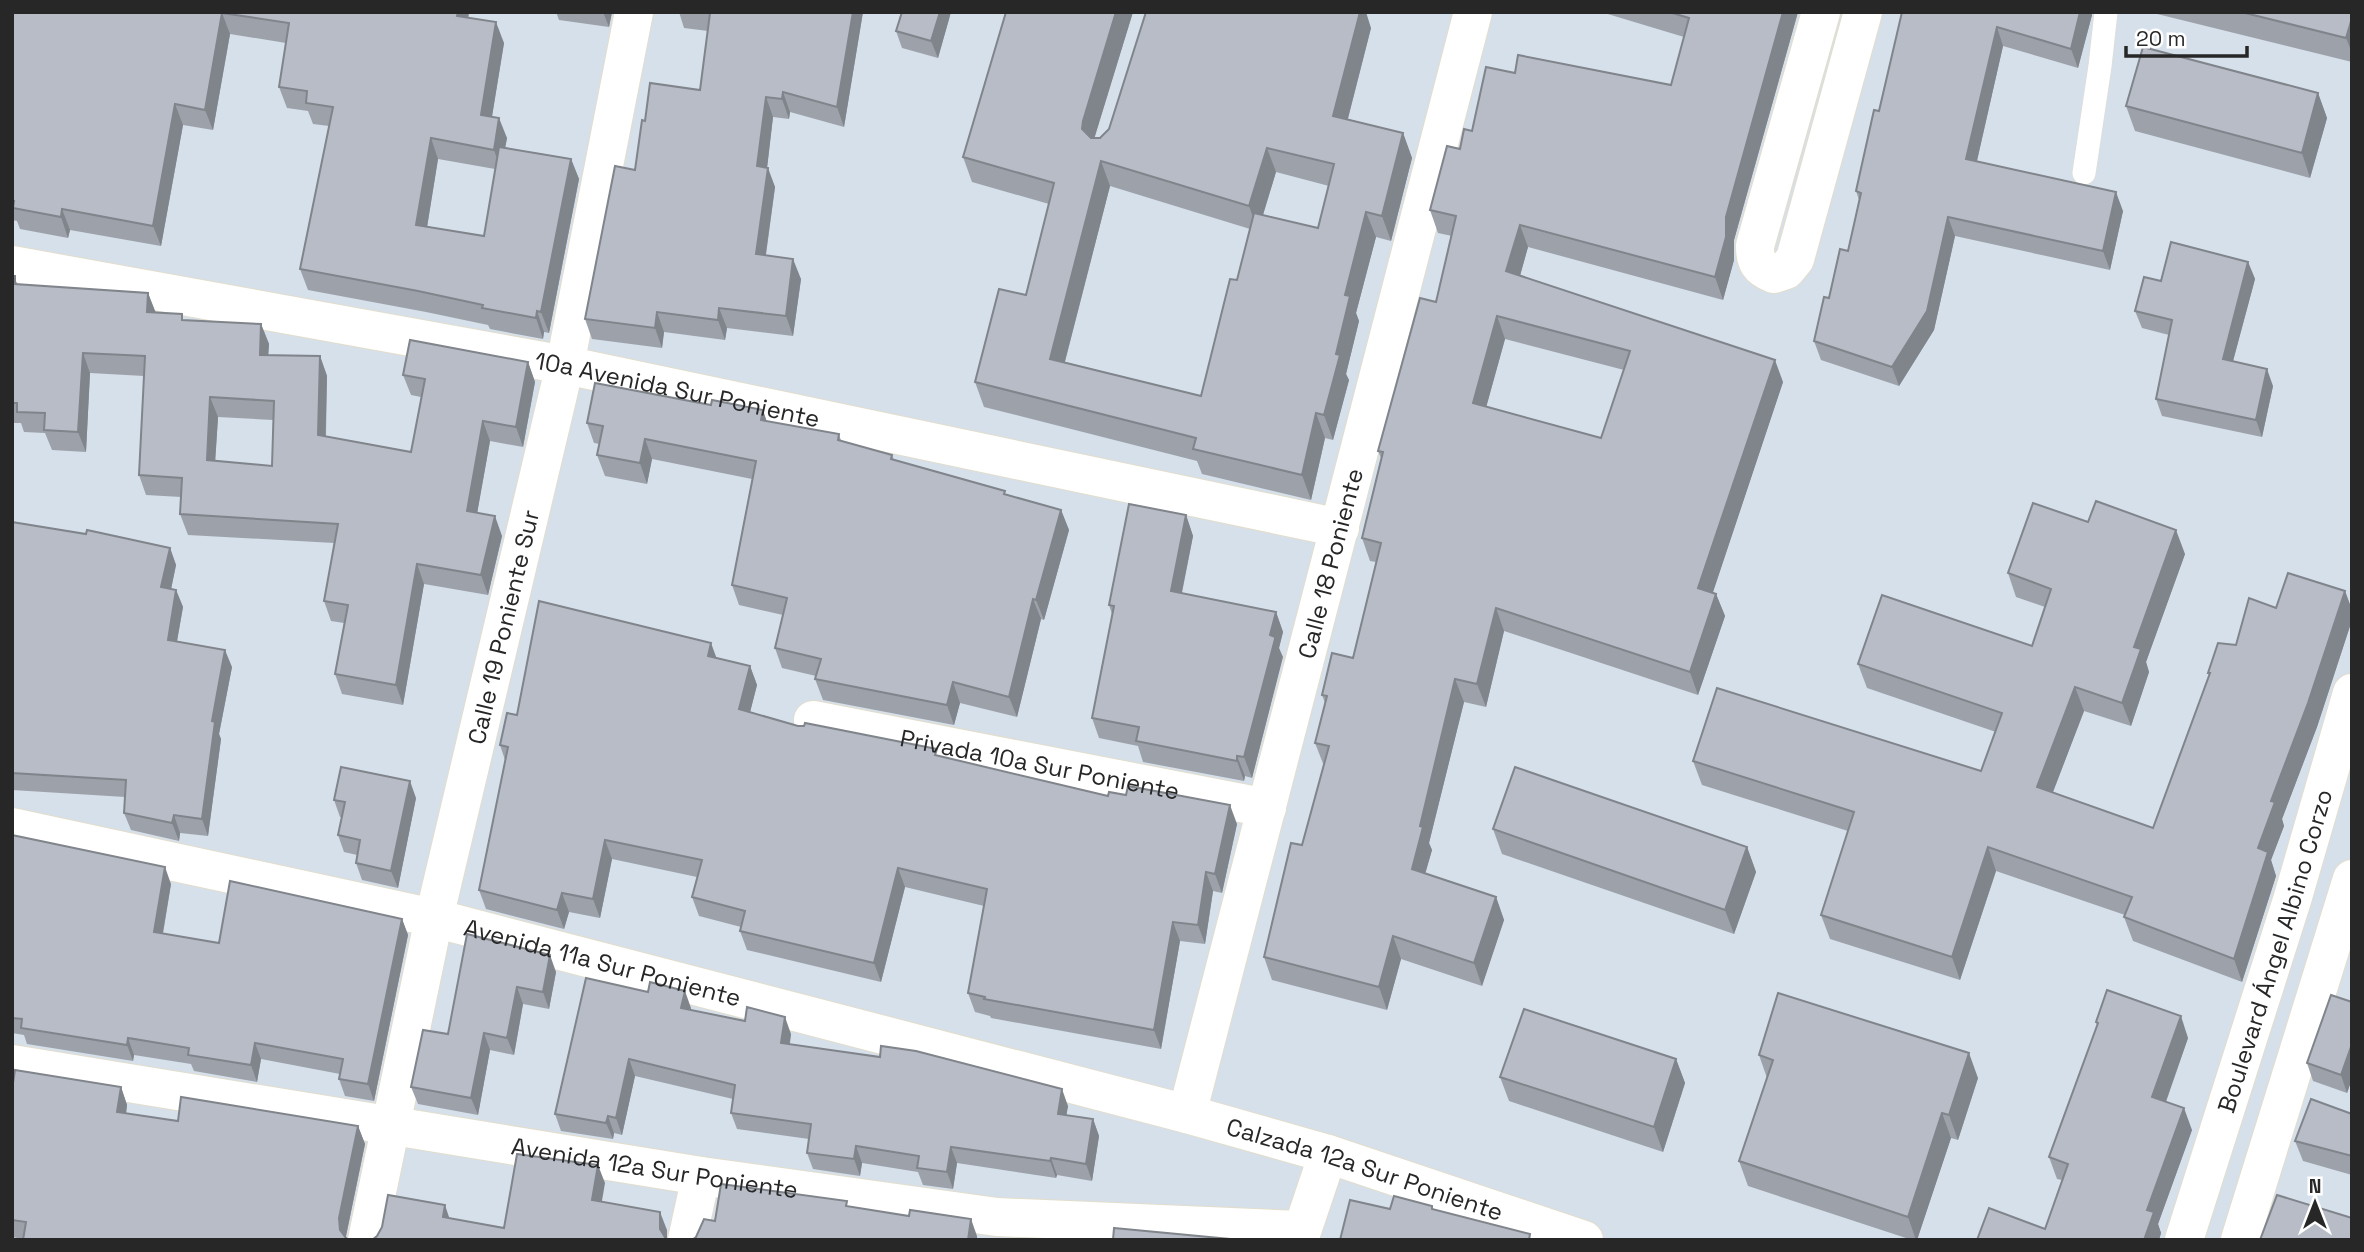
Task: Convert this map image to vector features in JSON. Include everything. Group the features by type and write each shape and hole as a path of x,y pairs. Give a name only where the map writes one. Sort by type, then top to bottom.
{"street":[{"name":"Calle 19 Poniente Sur","path":"367,1240 434,918 565,365 634,12"},
{"name":"Calle 18 Poniente","path":"1187,1114 1473,12"},
{"path":"1821,12 1755,246 1755,258 1761,269 1774,274 1786,270 1795,259 1863,12"},
{"name":"10a Avenida Sur Poniente","path":"12,265 565,365 1340,528"},
{"name":"Boulevard Ángel Albino Corzo","path":"2184,1240 2293,897 2352,692"},
{"name":"Privada 10a Sur Poniente","path":"813,720 1266,808"},
{"name":"Avenida 11a Sur Poniente","path":"12,827 434,918 1187,1114"},
{"path":"2240,1240 2349,902 2293,897"},
{"name":"Avenida 12a Sur Poniente","path":"12,1064 701,1176 994,1228 1300,1235"},
{"name":"Calzada 12a Sur Poniente","path":"1187,1114 1328,1154 1584,1240"},
{"path":"1300,1235 1328,1154"},
{"path":"2206,1170 2256,1187"},
{"path":"687,1240 701,1176"}],"lane":[{"path":"2084,173 2106,12"}],"building":[{"path":"12,12 458,12 457,16 496,22 481,115 499,118 494,150 431,138 416,225 484,236 499,147 571,159 541,312 537,311 536,318 482,308 483,305 418,291 300,269 333,107 306,103 307,91 279,87 289,23 222,13 205,110 175,104 153,226 62,209 61,217 13,208"},
{"path":"705,12 853,12 837,107 783,92 782,99 766,97 757,166 768,168 756,254 793,259 786,316 719,308 718,320 657,312 655,328 585,319 615,166 635,170 650,83 700,90 710,13"},
{"path":"902,12 940,12 931,41 896,31"},
{"path":"1006,12 1116,12 1083,121 1082,129 1091,138 1100,138 1109,129 1146,12 1360,12 1333,116 1403,133 1382,216 1366,212 1345,295 1350,296 1336,354 1340,355 1324,415 1316,413 1302,475 1193,449 1196,438 975,382 999,289 1026,295 1054,183 963,157","holes":["1267,148 1334,164 1318,228 1254,213 1237,280 1230,279 1201,396 1050,359 1101,161 1249,206"]},
{"path":"1669,12 1783,12 1726,217 1726,237 1715,277 1520,225 1506,271 1775,360 1698,588 1716,594 1690,672 1496,608 1477,684 1455,679 1412,869 1496,897 1474,963 1393,936 1379,987 1264,957 1291,843 1302,845 1329,746 1315,743 1327,696 1322,695 1332,653 1353,658 1381,543 1362,538 1383,452 1378,451 1420,298 1436,302 1456,216 1430,210 1447,146 1460,149 1464,129 1472,131 1486,67 1515,73 1518,55 1671,85 1689,18","holes":["1497,316 1630,351 1601,438 1473,403"]},
{"path":"1902,12 2080,12 2071,49 1997,27 1966,159 2116,192 2103,251 1948,217 1927,311 1892,367 1814,341 1824,297 1829,298 1840,249 1848,251 1861,193 1856,191 1874,110 1879,111"},
{"path":"2241,12 2352,12 2352,18 2346,38"},
{"path":"2143,47 2318,93 2302,153 2126,106"},
{"path":"2171,242 2248,262 2223,359 2267,369 2256,420 2156,399 2172,320 2135,311 2144,277 2161,281"},
{"path":"12,276 15,276 15,284 148,293 147,312 182,314 182,320 261,324 260,355 320,356 318,435 411,452 425,379 403,375 410,340 528,362 516,427 483,421 467,511 495,516 481,575 417,564 396,685 335,674 348,605 324,601 338,524 180,514 182,478 139,475 145,356 83,353 78,432 44,430 45,413 17,412 17,403 12,403","holes":["210,397 274,401 272,466 207,460"]},
{"path":"595,383 711,405 712,400 763,410 761,420 839,434 838,440 892,455 891,459 1005,491 1004,494 1061,510 1036,600 1033,599 1009,697 953,682 947,705 815,679 821,659 775,648 787,598 732,585 756,461 645,439 640,463 597,455 603,426 587,423"},
{"path":"2096,501 2176,530 2134,647 2141,649 2122,703 2075,687 2037,787 2153,828 2210,673 2218,643 2236,645 2249,598 2276,608 2288,573 2345,591 2308,703 2271,801 2275,802 2258,848 2268,852 2234,959 2124,917 2132,897 1988,847 1952,957 1821,915 1854,812 1693,761 1717,688 1981,771 2002,713 1858,664 1882,595 2032,646 2051,589 2008,573 2033,503 2088,522"},
{"path":"1129,504 1186,515 1171,591 1276,612 1270,635 1275,639 1244,757 1237,756 1237,761 1136,741 1139,727 1092,718 1114,606 1109,605"},
{"path":"12,522 86,534 87,530 170,548 161,587 176,590 168,640 225,650 212,721 215,722 202,819 174,815 172,823 124,813 126,780 12,773"},
{"path":"539,601 711,643 708,656 750,666 739,709 798,726 804,726 805,723 937,749 935,755 1108,796 1109,792 1126,795 1128,786 1230,805 1215,874 1206,872 1198,925 1173,922 1154,1030 984,999 985,997 968,993 987,889 898,868 874,963 740,931 745,911 692,897 702,860 605,840 593,899 562,893 557,910 479,890 508,747 500,745 507,713 517,715"},
{"path":"341,767 410,781 391,871 356,863 360,840 338,835 345,802 334,800"},
{"path":"1515,767 1747,847 1725,910 1493,829"},
{"path":"12,835 165,867 154,932 219,943 230,881 402,919 368,1084 339,1079 343,1059 255,1043 251,1065 188,1055 189,1048 128,1038 127,1045 21,1028 22,1019 12,1018"},
{"path":"467,934 550,955 543,992 517,987 507,1038 484,1033 471,1098 411,1087 423,1030 448,1034"},
{"path":"586,978 648,992 650,982 685,991 681,1008 745,1021 747,1007 785,1017 781,1043 880,1057 881,1046 916,1051 1062,1089 1058,1114 1093,1119 1086,1164 951,1147 947,1172 917,1168 919,1156 856,1146 854,1159 807,1153 811,1124 731,1113 735,1085 629,1059 616,1118 608,1116 606,1123 555,1114"},
{"path":"2107,990 2181,1016 2152,1097 2184,1108 2147,1210 2154,1212 2144,1240 1977,1240 1989,1208 2045,1229 2068,1164 2049,1157 2098,1023 2096,1022"},
{"path":"1778,993 1969,1053 1949,1115 1942,1113 1908,1217 1739,1161 1773,1060 1759,1055"},
{"path":"2331,995 2352,1002 2352,1044 2341,1075 2307,1063"},
{"path":"1524,1009 1676,1059 1654,1127 1500,1077"},
{"path":"15,1070 121,1087 117,1112 178,1121 181,1097 358,1126 339,1218 340,1230 349,1240 23,1240 26,1222 12,1220 12,1089"},
{"path":"2311,1099 2352,1114 2352,1156 2295,1141"},
{"path":"517,1154 598,1165 592,1200 660,1212 660,1229 668,1240 372,1240 382,1227 388,1195 445,1205 443,1217 504,1228"},
{"path":"721,1184 847,1201 846,1206 909,1216 910,1210 971,1219 968,1240 692,1240 704,1219 715,1221"},
{"path":"2277,1195 2352,1218 2352,1240 2260,1240"},
{"path":"1394,1196 1432,1206 1432,1209 1530,1234 1529,1240 1340,1240 1350,1200 1390,1209"},
{"path":"1114,1228 1241,1240 1113,1240"}]}
